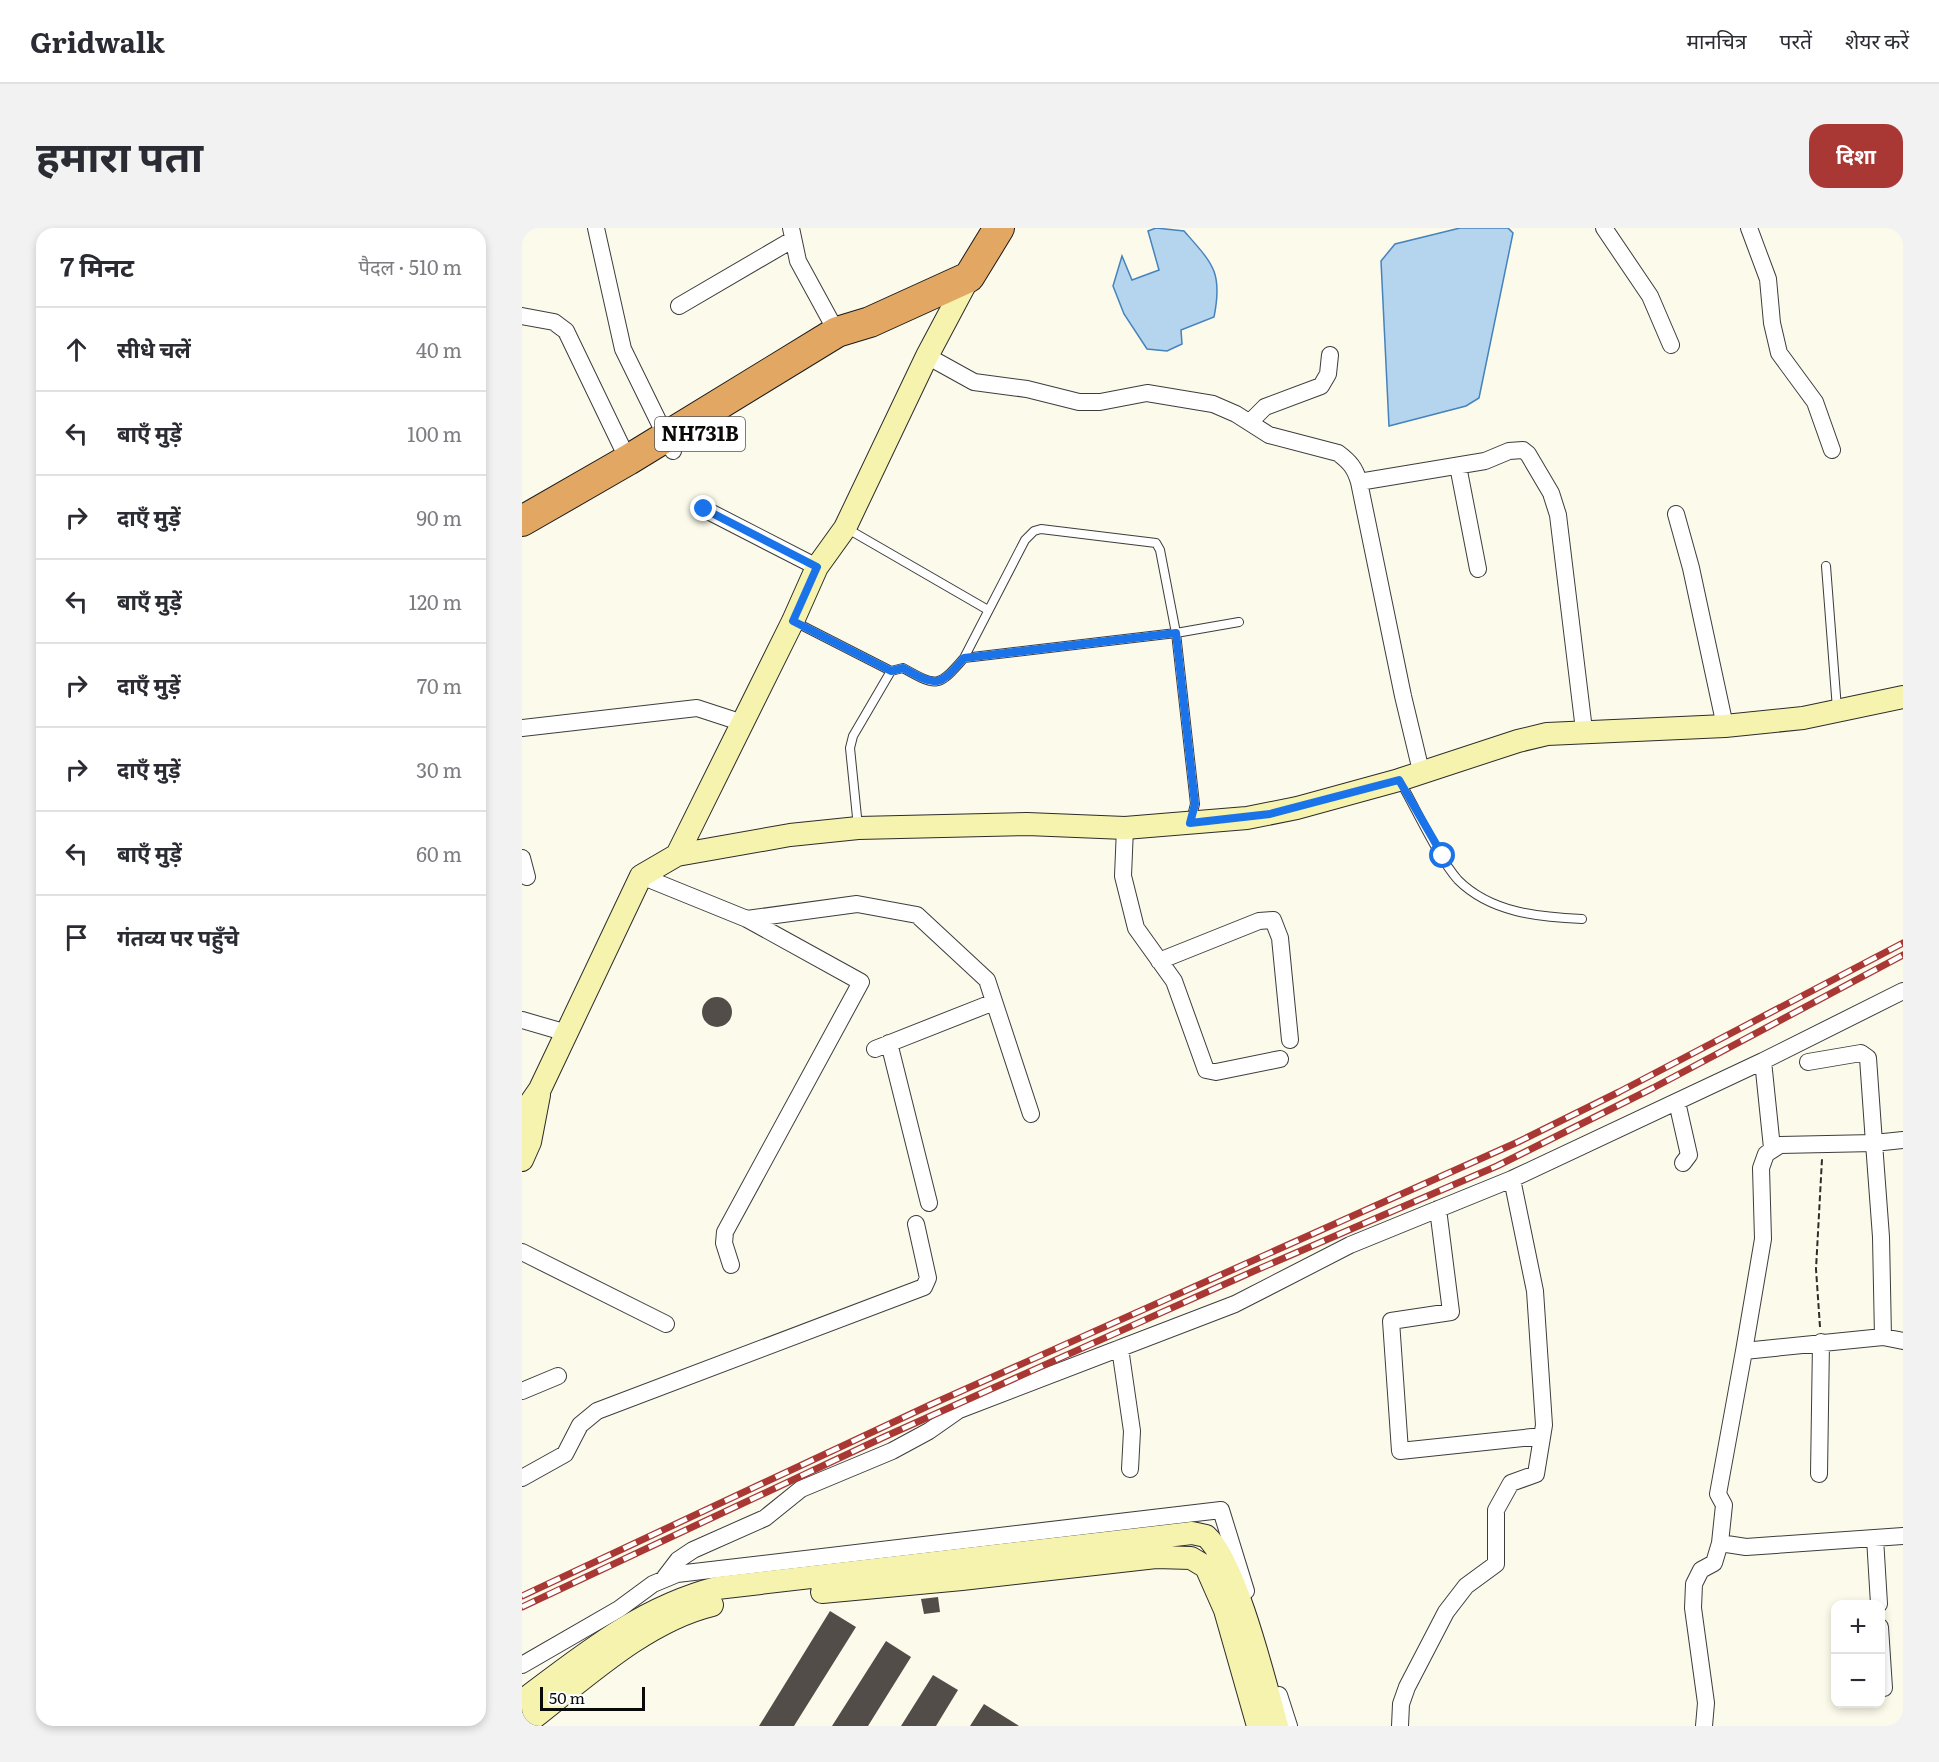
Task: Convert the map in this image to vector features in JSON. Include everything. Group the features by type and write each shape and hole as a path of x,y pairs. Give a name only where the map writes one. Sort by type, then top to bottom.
{"highway":[{"path":"969,277 999,228"},
{"name":"NH731B","path":"522,535 840,338 969,277"},
{"name":"NH731B","path":"522,521 631,466"}],"street":[{"path":"596,228 623,349 669,444"},
{"path":"1604,228 1650,297 1671,345"},
{"path":"1749,228 1768,279 1772,323 1779,353 1815,402 1832,450"},
{"path":"678,306 792,234 803,271 840,338"},
{"path":"677,855 793,621 817,567 845,528 927,356 969,277"},
{"path":"522,316 554,322 566,331 631,466"},
{"path":"1250,422 1265,407 1321,387 1328,374 1330,355"},
{"path":"927,356 968,379 982,384 1027,389 1090,403 1147,393 1183,397 1221,406 1269,435 1338,453 1352,464 1359,482 1403,696 1421,771"},
{"path":"1359,482 1485,461 1509,451 1523,450 1532,460 1551,493 1560,528 1584,730"},
{"path":"1458,466 1478,569"},
{"path":"704,509 817,567"},
{"path":"1676,514 1691,568 1725,726"},
{"path":"522,1115 540,1089 641,876 677,855 790,835 858,828 1027,824 1125,828 1270,814 1399,780 1533,736 1584,730 1725,726 1838,712 1903,697"},
{"path":"522,728 697,708 742,723"},
{"path":"1125,828 1123,876 1136,928 1174,981 1206,1070 1216,1072 1281,1059"},
{"path":"522,858 527,877"},
{"path":"641,876 747,919 861,982 726,1232 724,1242 730,1265"},
{"path":"747,919 857,904 917,915 987,980 1031,1114"},
{"path":"1159,961 1259,921 1273,920 1280,938 1290,1040"},
{"path":"522,1665 619,1609 665,1577 683,1556 765,1518 795,1493 813,1483 892,1451 929,1431 959,1410 1235,1304 1350,1245 1512,1179 1763,1061 1903,991"},
{"path":"929,1203 882,1046 994,1002"},
{"path":"522,1020 567,1033"},
{"path":"1808,1062 1862,1053 1868,1058 1881,1237 1883,1337"},
{"path":"1763,1061 1772,1148"},
{"path":"522,1160 530,1142 540,1089"},
{"path":"1677,1102 1689,1155 1683,1162"},
{"path":"1704,1726 1706,1702 1693,1608 1694,1584 1701,1570 1714,1563 1720,1543 1724,1505 1718,1494 1763,1239 1761,1168 1766,1154 1772,1148 1903,1140"},
{"path":"1400,1726 1401,1704 1407,1687 1446,1612 1466,1586 1496,1564 1496,1510 1511,1483 1536,1474 1544,1425 1534,1291 1512,1179"},
{"path":"1438,1209 1451,1312 1391,1321 1400,1450 1542,1436"},
{"path":"522,1478 565,1454 580,1425 597,1411 924,1287 928,1278 916,1224"},
{"path":"522,1252 666,1324"},
{"path":"1744,1351 1883,1337 1903,1341"},
{"path":"1819,1474 1821,1342"},
{"path":"1120,1348 1132,1431 1130,1468"},
{"path":"522,1391 558,1376"},
{"path":"665,1577 690,1571 1221,1510 1289,1726"},
{"path":"523,1726 650,1611 672,1601 717,1588 1176,1533 1200,1533 1213,1543 1225,1562 1260,1664 1278,1726"},
{"path":"1720,1543 1746,1546 1903,1536"},
{"path":"1875,1538 1879,1600"},
{"path":"522,1701 615,1645 694,1609 715,1604 962,1579 1095,1562 1179,1557 1199,1561 1209,1571 1225,1610 1258,1726"}],"lane":[{"path":"845,528 988,610"},
{"path":"793,621 891,671 903,668 930,681 944,681 964,658 1025,540 1034,531 1041,529 1156,543 1160,550 1176,633 1195,804 1190,823"},
{"path":"1826,566 1838,712"},
{"path":"964,658 1176,633 1239,621"},
{"path":"858,828 850,748 853,736 891,671"},
{"path":"1399,780 1457,879 1467,887 1520,913 1582,919"}],"path":[{"path":"1821,1342 1816,1269 1823,1145"}],"water":[{"path":"1156,228 1184,231 1209,261 1217,289 1214,317 1181,330 1182,344 1167,351 1147,349 1124,314 1113,286 1122,256 1132,280 1159,270 1148,231"},
{"path":"1460,228 1508,228 1513,233 1479,398 1466,406 1389,426 1381,261 1395,244"}],"building":[{"path":"717,997 728,1001 732,1012 728,1023 717,1027 706,1023 702,1012 706,1001"},
{"path":"938,1597 940,1612 924,1614 921,1599"},
{"path":"830,1611 856,1627 794,1726 759,1726"},
{"path":"886,1641 911,1657 868,1726 832,1726"},
{"path":"933,1675 958,1690 936,1726 901,1726"},
{"path":"984,1704 1019,1726 970,1726"}],"railway":[{"path":"522,1596 930,1405 1518,1142 1619,1092 1903,943"},
{"path":"522,1607 884,1437 1254,1271 1497,1166 1653,1088 1903,955"}],"route":[{"path":"704,509 817,567 793,621 891,671 900,667 930,681 944,681 964,658 1176,633 1195,804 1190,823 1270,814 1399,780 1443,856"}]}
